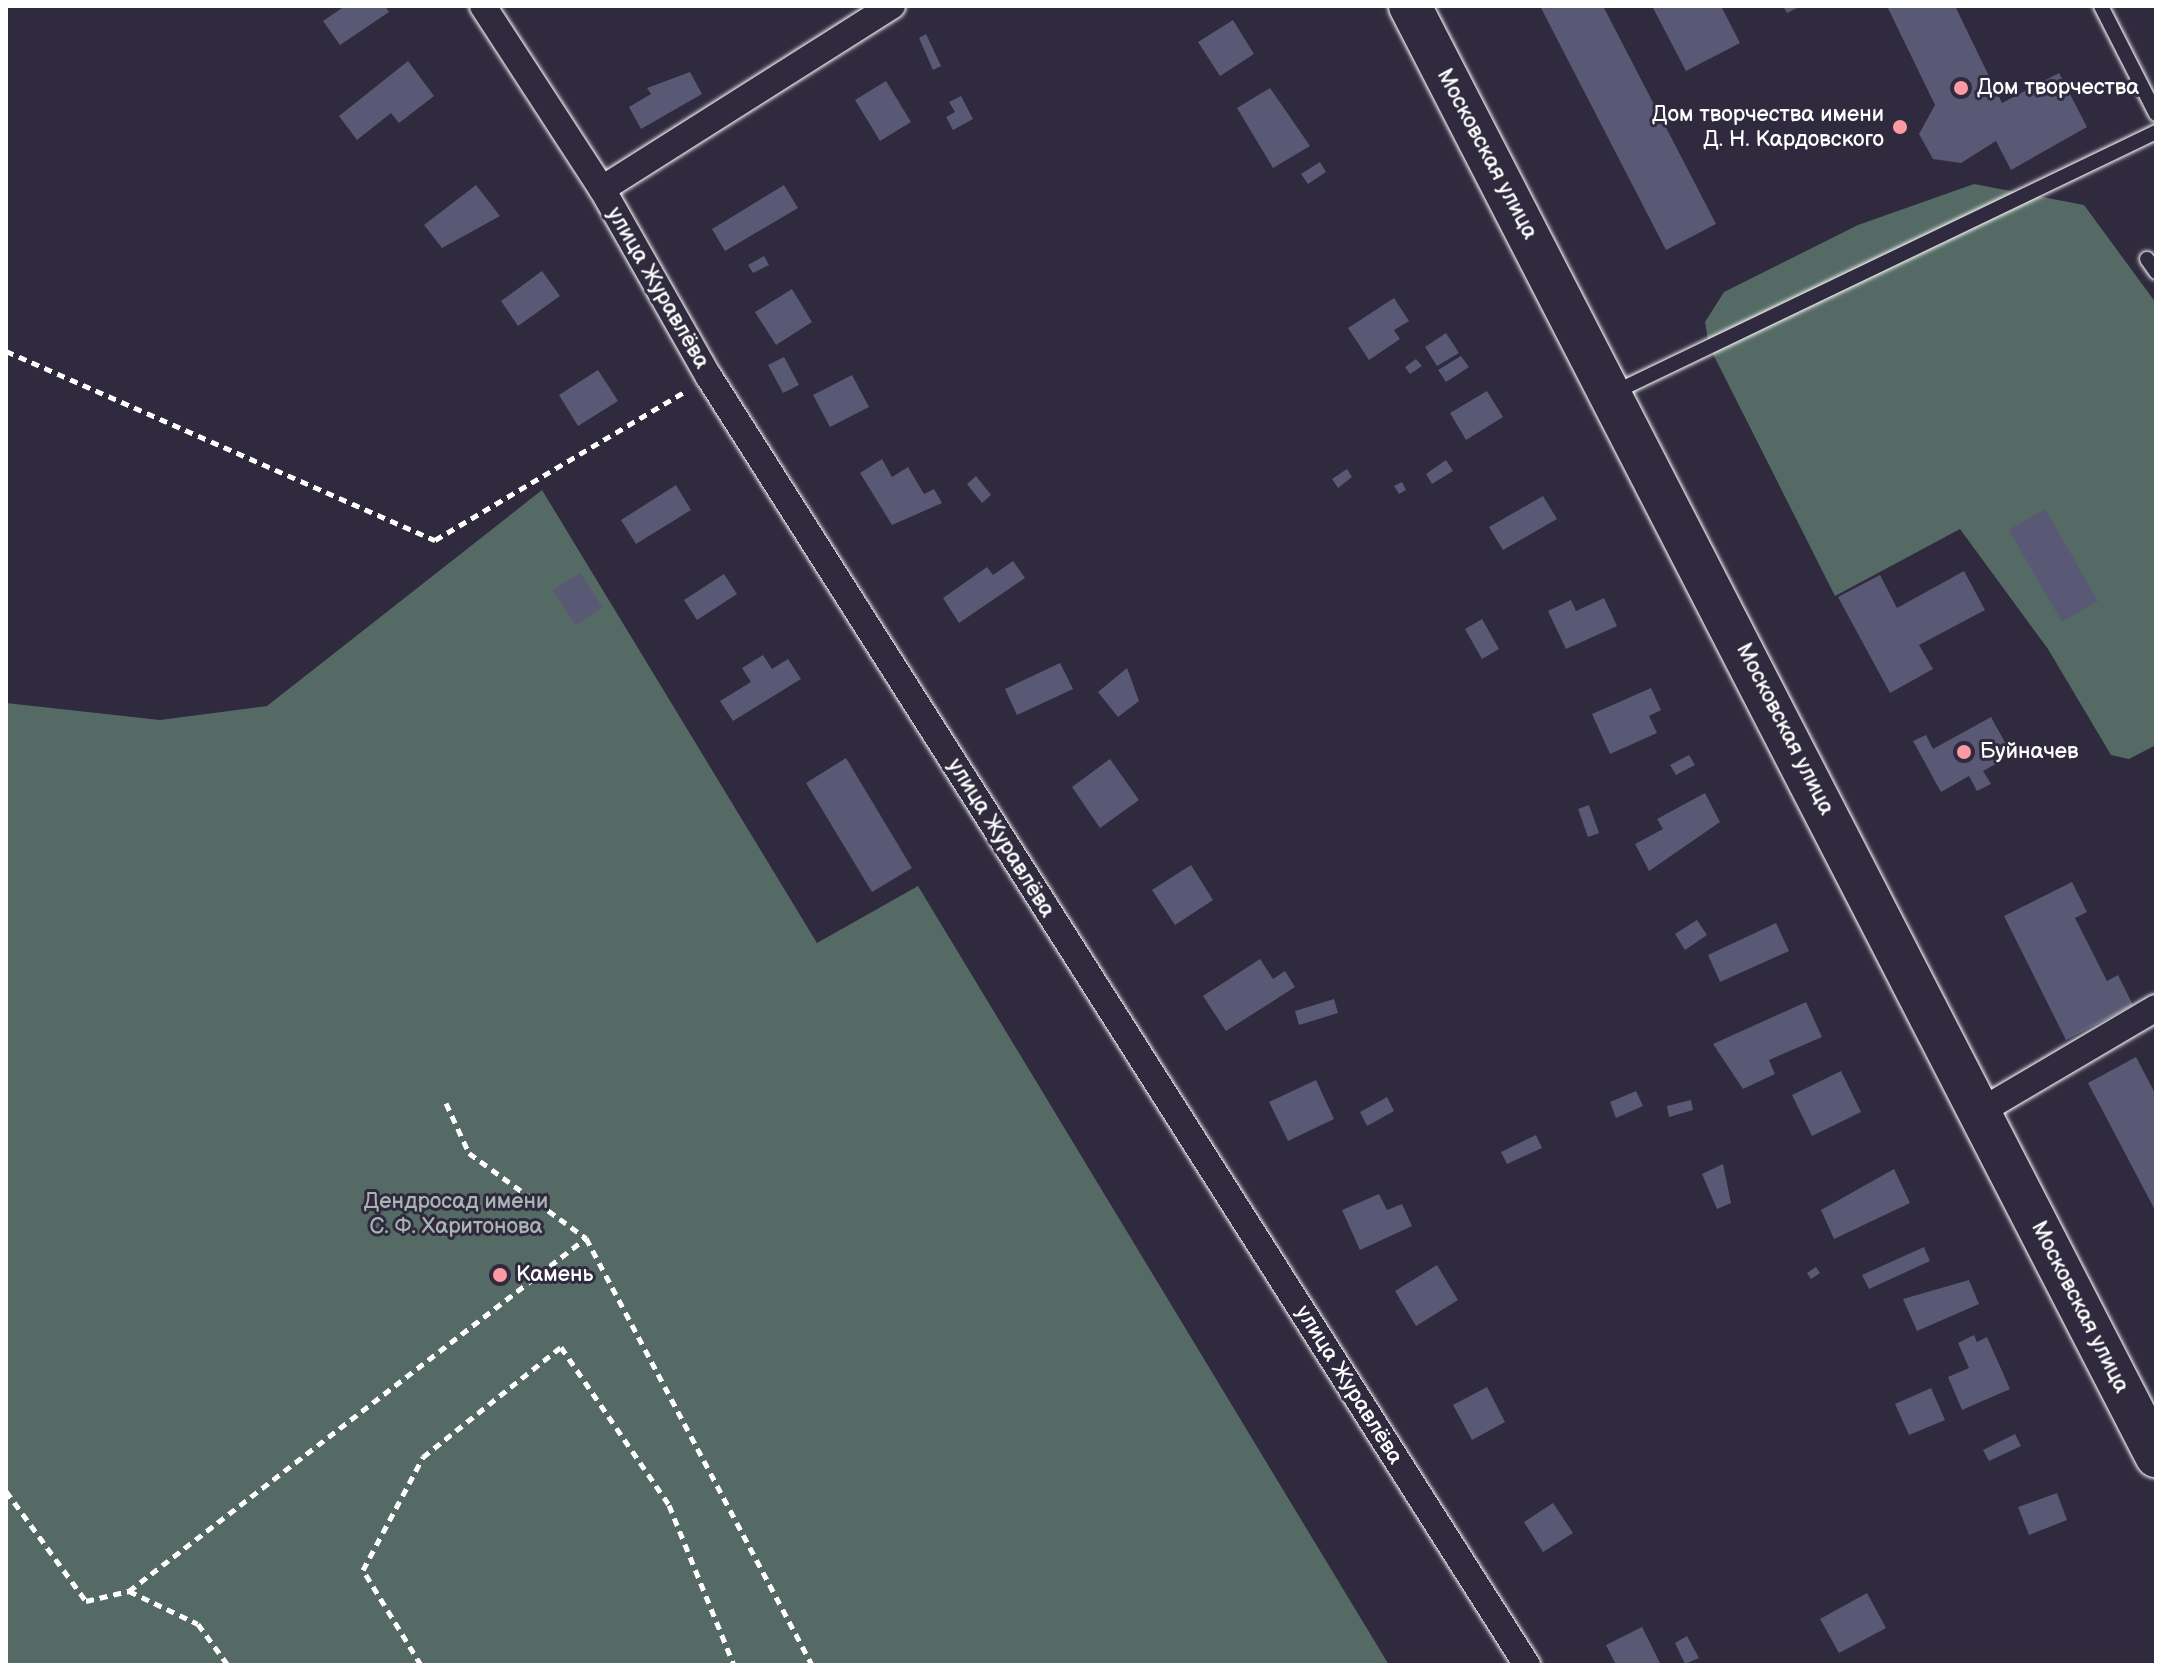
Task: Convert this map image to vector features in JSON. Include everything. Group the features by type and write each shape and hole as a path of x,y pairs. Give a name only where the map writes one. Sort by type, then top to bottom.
{"main road":[{"name":"Московская улица","path":"1410,6 1613,393 2156,1456"}],"street":[{"name":"улица Журавлёва","path":"483,6 602,189 709,377 1527,1665"},
{"path":"602,189 892,6"},
{"path":"1981,1111 2156,1008"}],"lane":[{"path":"2101,6 2156,114"},
{"path":"1613,393 2156,132"},
{"path":"2147,259 2156,272"}],"path":[{"path":"6,351 435,540 709,377"},
{"path":"446,1103 469,1153 586,1238 812,1665"},
{"path":"6,1491 86,1601 129,1591 586,1238"},
{"path":"421,1665 363,1570 423,1457 561,1347 669,1505 734,1665"},
{"path":"129,1591 198,1624 228,1665"}],"green space":[{"path":"1974,184 2084,205 2156,303 2156,745 2129,759 2111,755 2048,649 1960,529 1835,596 1709,346 1705,322 1724,292 1858,225"},
{"name":"Дендросад имени С. Ф. Харитонова","path":"542,490 817,943 918,886 1389,1665 6,1665 6,703 160,720 267,706"}],"building":[{"path":"345,6 385,6 389,12 340,45 323,21"},
{"path":"1540,6 1603,6 1716,224 1666,250"},
{"path":"1652,6 1721,6 1740,43 1686,71"},
{"path":"1783,6 1801,6 1787,13"},
{"name":"Дом творчества","path":"1887,6 1955,6 2002,103 2059,73 2087,127 2011,170 1996,141 1961,163 1933,159 1919,134 1935,105"},
{"path":"1233,20 1254,54 1220,76 1198,42"},
{"path":"926,34 941,66 933,70 919,38"},
{"path":"408,61 434,96 399,123 391,113 357,140 339,116"},
{"path":"690,72 702,94 641,129 629,107 651,94 647,88"},
{"path":"886,81 911,122 880,141 855,100"},
{"path":"1270,88 1310,146 1273,168 1237,108"},
{"path":"961,96 973,119 953,130 946,117 955,112 949,102"},
{"path":"1320,162 1326,172 1308,184 1301,174"},
{"path":"476,185 500,216 442,248 424,225"},
{"path":"784,185 798,208 725,251 712,229"},
{"path":"764,256 769,265 753,273 748,265"},
{"path":"542,271 560,296 518,326 501,301"},
{"path":"792,289 812,322 776,345 755,312"},
{"path":"1394,298 1409,321 1394,330 1400,339 1369,360 1348,328"},
{"path":"1446,333 1459,353 1437,366 1425,347"},
{"path":"1461,356 1469,367 1446,382 1438,370"},
{"path":"784,357 799,385 783,393 768,365"},
{"path":"1416,359 1422,366 1410,374 1405,367"},
{"path":"598,370 618,401 578,426 559,395"},
{"path":"852,375 869,407 830,427 813,395"},
{"path":"1487,391 1503,417 1466,440 1450,413"},
{"path":"882,459 892,477 908,467 924,494 934,489 942,503 892,525 860,473"},
{"path":"1446,460 1453,471 1432,484 1426,474"},
{"path":"1347,469 1352,477 1338,488 1332,479"},
{"path":"976,476 991,495 982,503 967,484"},
{"path":"1402,482 1406,490 1399,494 1394,486"},
{"path":"676,485 691,510 636,544 621,520"},
{"path":"1543,496 1557,519 1503,550 1489,527"},
{"path":"2045,509 2098,601 2062,622 2009,530"},
{"path":"1013,561 1025,578 959,623 943,598 987,567 993,575"},
{"path":"1964,571 1985,610 1919,645 1933,669 1890,693 1838,597 1880,575 1897,608"},
{"path":"580,573 602,607 576,625 553,590"},
{"path":"724,574 737,594 697,620 684,600"},
{"path":"1604,598 1617,626 1566,649 1548,611 1571,600 1576,611"},
{"path":"1482,619 1499,649 1482,659 1465,629"},
{"path":"763,655 772,669 788,659 801,679 733,721 720,701 751,682 742,668"},
{"path":"1060,663 1073,689 1017,715 1005,689"},
{"path":"1127,668 1139,701 1118,717 1098,692"},
{"path":"1651,688 1661,710 1649,716 1657,733 1610,754 1592,714"},
{"name":"Буйначев","path":"1991,717 2012,755 1983,771 1991,784 1977,791 1969,776 1941,792 1913,741 1926,735 1933,749"},
{"path":"1689,755 1695,765 1676,775 1670,765"},
{"path":"846,758 912,868 872,892 806,783"},
{"path":"1110,759 1139,800 1100,828 1072,787"},
{"path":"1705,793 1720,822 1649,871 1635,844 1663,829 1657,819"},
{"path":"1589,805 1599,833 1588,837 1578,809"},
{"path":"1191,865 1213,900 1175,925 1152,890"},
{"path":"2072,882 2087,912 2075,918 2107,981 2118,975 2133,1005 2066,1040 2004,916"},
{"path":"1697,920 1707,935 1685,950 1675,934"},
{"path":"1776,923 1789,951 1720,982 1708,955"},
{"path":"1260,959 1273,979 1285,971 1295,987 1226,1031 1203,996"},
{"path":"1334,999 1338,1013 1299,1025 1295,1011"},
{"path":"1806,1002 1822,1037 1769,1060 1775,1074 1743,1089 1713,1044"},
{"path":"2136,1057 2156,1095 2156,1212 2088,1083"},
{"path":"1841,1071 1861,1112 1812,1136 1792,1095"},
{"path":"1316,1080 1334,1119 1288,1141 1269,1102"},
{"path":"1636,1091 1643,1106 1616,1118 1610,1102"},
{"path":"1387,1097 1394,1111 1367,1126 1360,1112"},
{"path":"1691,1100 1693,1110 1669,1117 1667,1106"},
{"path":"1536,1135 1542,1148 1507,1164 1501,1152"},
{"path":"1723,1164 1731,1203 1717,1209 1702,1174"},
{"path":"1894,1169 1910,1203 1834,1239 1821,1210"},
{"path":"1379,1194 1387,1210 1402,1204 1412,1226 1360,1250 1342,1210"},
{"path":"1924,1247 1930,1261 1869,1289 1862,1275"},
{"path":"1437,1265 1458,1300 1416,1326 1395,1291"},
{"path":"1816,1267 1820,1273 1811,1279 1807,1273"},
{"path":"1969,1280 1979,1304 1917,1331 1903,1299"},
{"path":"1974,1335 1977,1342 1987,1337 2010,1389 1962,1410 1948,1377 1969,1368 1958,1343"},
{"path":"1487,1387 1505,1422 1472,1440 1453,1405"},
{"path":"1931,1388 1945,1420 1909,1435 1895,1404"},
{"path":"2015,1434 2021,1446 1989,1461 1983,1450"},
{"path":"2057,1493 2067,1520 2029,1535 2018,1507"},
{"path":"1553,1503 1573,1533 1543,1552 1524,1522"},
{"path":"1867,1593 1886,1628 1839,1653 1820,1619"},
{"path":"1642,1627 1661,1665 1616,1665 1606,1645"},
{"path":"1687,1636 1699,1658 1685,1664 1675,1643"}],"place":[{"name":"Дом творчества","path":"1961,88"},
{"name":"Дом творчества имени Д. Н. Кардовского","path":"1900,127"},
{"name":"Буйначев","path":"1964,752"},
{"name":"Камень","path":"500,1275"}]}
